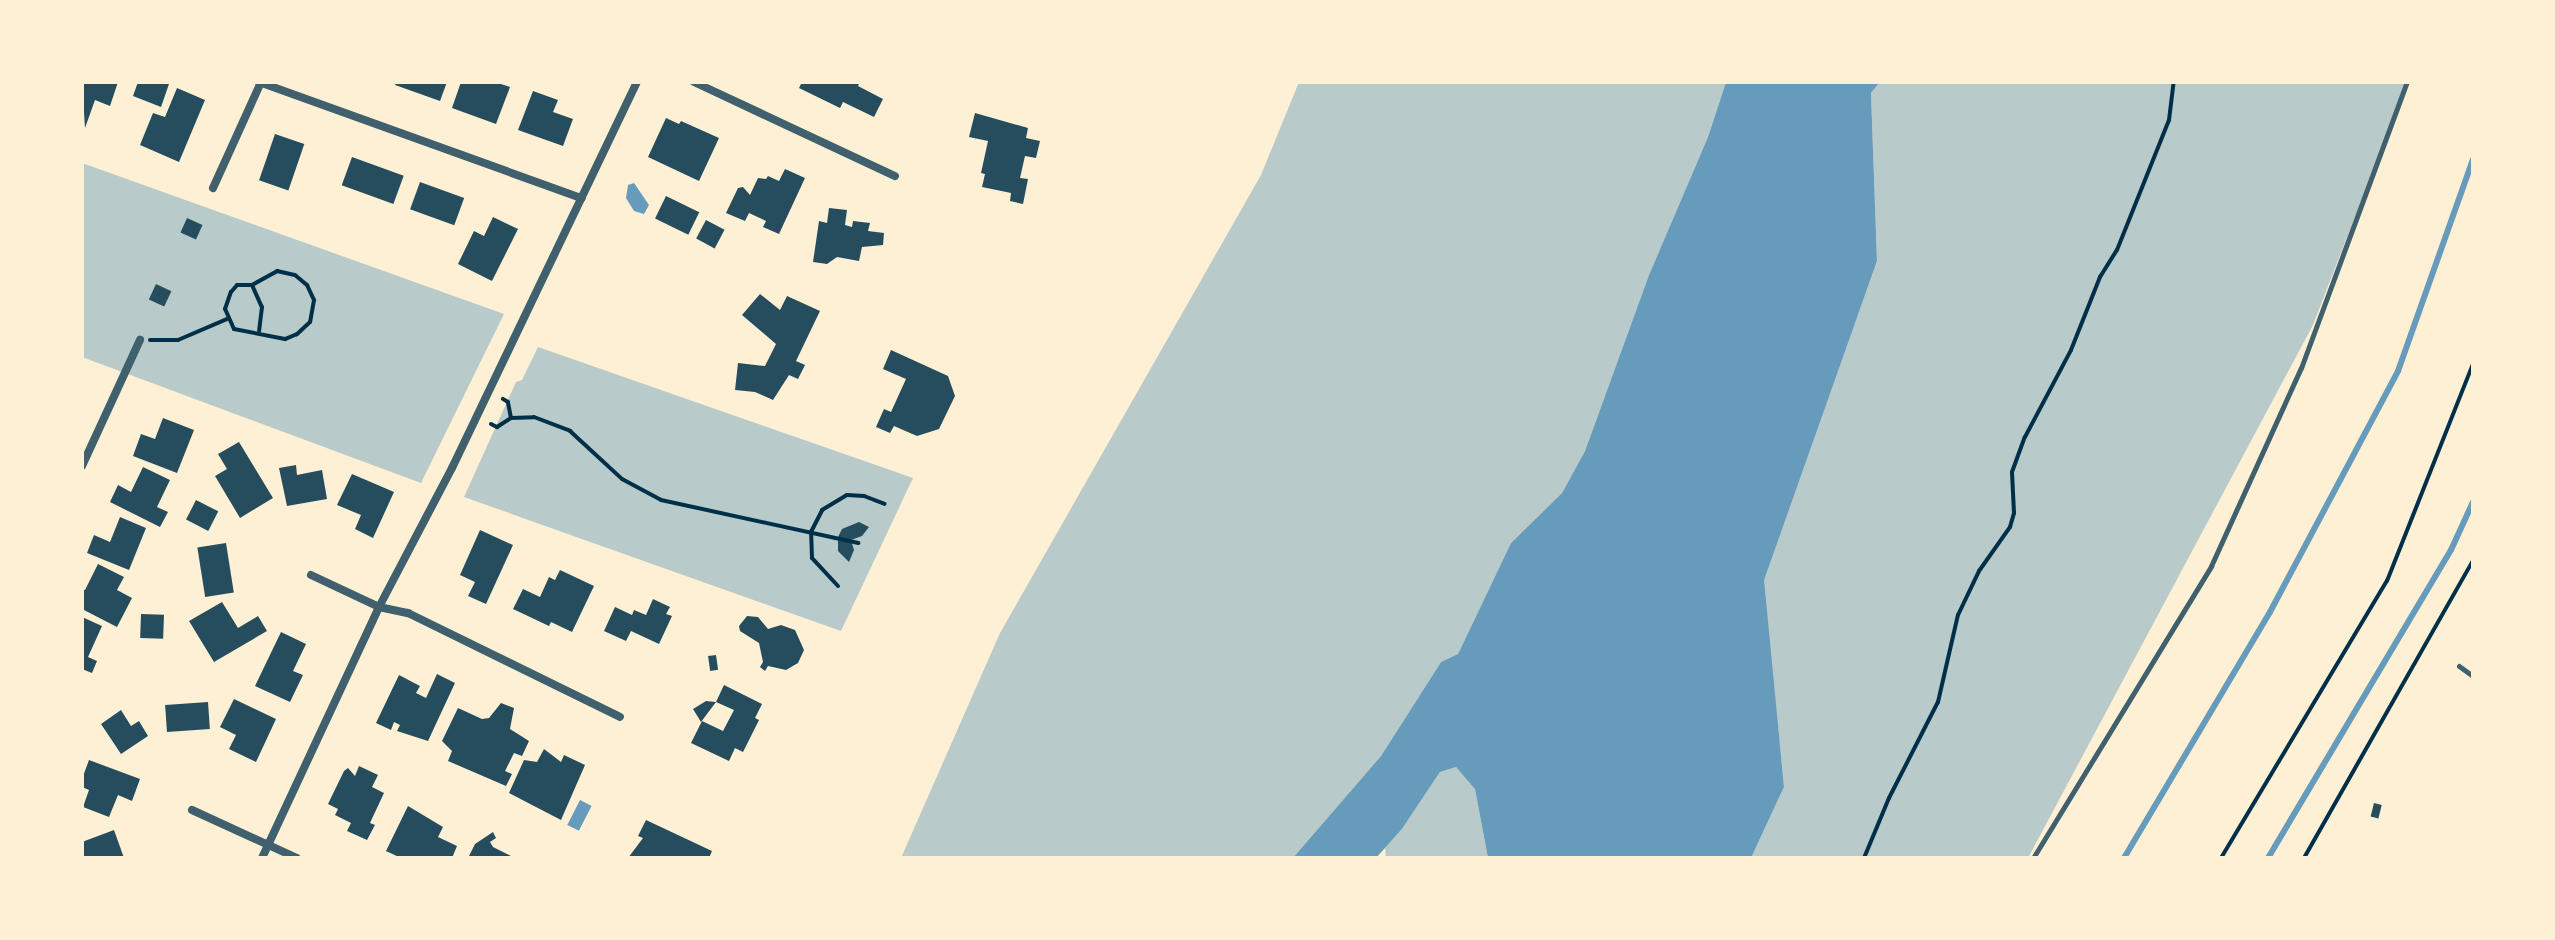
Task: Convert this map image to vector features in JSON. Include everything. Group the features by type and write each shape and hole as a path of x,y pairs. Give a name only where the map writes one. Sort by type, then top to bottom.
{"street":[{"path":"213,188 260,82 582,198"},
{"path":"262,858 379,607 452,468 637,82"},
{"path":"694,82 895,176"},
{"path":"82,466 140,340"},
{"path":"311,575 379,607 408,613 620,717"},
{"path":"192,810 297,858"}],"lane":[{"path":"2033,858 2211,566 2301,368 2407,82"},
{"path":"2459,666 2473,676"}],"path":[{"path":"1864,858 1889,798 1938,702 1958,615 1979,571 2010,527 2014,513 2012,472 2025,437 2071,350 2100,277 2117,250 2126,219 2169,120 2174,82"},
{"path":"286,272 302,280 314,300 310,322 297,334 275,338 259,331 242,333 227,319 225,309 231,292 242,283 252,285 268,273 286,272"},
{"path":"252,285 262,307 259,331"},
{"path":"140,340 178,340 227,319"},
{"path":"2221,858 2387,581 2473,364"},
{"path":"503,399 508,402 511,418"},
{"path":"491,424 497,427 511,418 534,417 570,431 622,479 661,500 858,543"},
{"path":"838,586 812,558 811,532 822,510 847,495 864,496 885,504"},
{"path":"2304,858 2473,561"}],"shaded area":[{"path":"1299,82 1726,82 1708,137 1649,275 1585,451 1562,493 1511,543 1458,654 1441,662 1381,756 1293,858 901,858 1000,633 1261,175"},
{"path":"1880,82 2407,82 2313,325 2028,858 1751,858 1784,787 1763,580 1877,261 1871,93"},
{"path":"82,163 504,314 421,483 82,357"},
{"path":"538,347 913,478 841,631 464,497 516,382 522,380"},
{"path":"1456,767 1475,788 1488,858 1386,858 1385,848 1402,829 1440,772"}],"water":[{"path":"1726,82 1880,82 1871,93 1877,261 1764,580 1784,787 1751,858 1488,858 1475,789 1456,767 1440,772 1402,829 1376,858 1293,858 1381,756 1441,662 1458,654 1511,543 1562,493 1585,451 1649,275 1708,137"},
{"path":"634,183 649,205 644,214 634,211 626,198 628,185"},
{"path":"580,800 592,806 579,831 567,825"}],"building":[{"path":"82,82 118,82 110,106 95,100 85,128"},
{"path":"138,82 169,84 161,107 133,96"},
{"path":"396,82 447,82 440,101 395,85"},
{"path":"461,82 495,82 510,87 496,124 452,108"},
{"path":"802,82 860,82 858,86 883,99 874,117 843,102 840,108 799,88"},
{"path":"177,88 205,100 179,162 140,145 153,113 165,117"},
{"path":"533,91 558,100 553,112 573,119 563,146 518,130"},
{"path":"975,113 1028,128 1026,138 1040,141 1036,158 1025,156 1020,178 1028,179 1023,204 1010,201 1011,193 982,187 985,174 981,173 988,141 969,137"},
{"path":"666,118 679,124 681,121 719,138 699,181 648,157"},
{"path":"275,134 304,144 288,190 259,180"},
{"path":"352,157 404,176 393,204 342,185"},
{"path":"785,169 805,178 779,234 763,227 766,221 749,213 745,221 726,213 738,188 743,187 750,195 758,178 766,179 768,176 779,181"},
{"path":"420,182 464,198 454,225 410,209"},
{"path":"666,196 699,212 688,235 655,218"},
{"path":"829,208 847,210 845,225 852,227 853,221 870,223 868,231 884,233 883,245 862,247 859,261 837,257 827,264 813,262 819,221 827,223"},
{"path":"493,217 518,229 492,281 458,264 474,231 484,236"},
{"path":"187,218 203,225 196,240 180,233"},
{"path":"706,220 725,230 715,248 696,239"},
{"path":"156,284 171,291 164,307 149,299"},
{"path":"760,294 780,310 787,296 820,311 796,361 805,365 798,379 789,375 773,400 755,392 735,390 738,363 765,366 776,344 742,315"},
{"path":"891,350 948,376 955,396 939,429 917,436 894,426 890,433 876,427 884,409 891,412 906,379 883,369"},
{"path":"163,418 194,430 177,473 133,456 141,434 155,439"},
{"path":"239,442 273,498 240,518 215,476 227,469 218,454"},
{"path":"296,465 297,475 322,470 327,499 287,506 279,468"},
{"path":"143,467 170,480 157,507 168,512 160,527 110,502 118,485 131,492"},
{"path":"352,474 394,492 373,538 355,529 361,515 337,505"},
{"path":"196,500 218,511 208,531 186,520"},
{"path":"120,517 146,528 129,570 87,553 94,535 110,542"},
{"path":"859,522 869,527 862,536 851,540 854,550 849,562 838,551 838,537 842,529"},
{"path":"480,530 513,545 486,604 468,596 475,582 460,575"},
{"path":"226,543 234,592 205,597 197,548"},
{"path":"98,564 124,577 117,590 132,598 117,627 82,609 82,589 85,590"},
{"path":"560,570 594,586 572,632 551,622 549,626 513,609 523,589 540,597 549,577 555,580"},
{"path":"653,599 670,607 666,614 672,616 659,644 631,631 626,641 604,631 615,607 632,615 634,610 646,615"},
{"path":"222,602 238,628 258,616 267,631 214,662 189,621"},
{"path":"141,614 164,615 163,639 140,638"},
{"path":"747,616 758,617 768,629 781,625 795,630 804,650 798,663 786,670 768,666 765,671 760,667 763,662 759,643 740,631 739,626"},
{"path":"82,617 102,626 88,657 97,661 92,673 82,669"},
{"path":"281,632 306,644 293,671 303,675 290,702 255,686"},
{"path":"716,655 718,670 710,671 708,656"},
{"path":"437,674 455,683 428,741 397,731 400,725 394,722 391,730 376,723 399,675 420,686 416,693 426,698"},
{"path":"724,685 762,704 755,718 759,720 743,752 735,748 729,761 691,743 702,721 723,731 734,710 716,702"},
{"path":"234,699 276,719 256,762 229,749 236,735 220,727"},
{"path":"706,701 716,702 701,722 693,709"},
{"path":"208,702 210,729 167,732 165,705"},
{"path":"501,703 514,708 510,729 529,741 522,756 514,753 505,771 512,774 506,786 448,761 452,751 442,741 458,708 482,719 489,718"},
{"path":"121,710 131,726 139,721 148,736 121,754 101,724"},
{"path":"544,749 561,762 564,755 585,765 561,820 509,793 524,760 537,762"},
{"path":"89,760 140,779 132,801 118,795 109,817 83,807 89,790 82,787 82,779"},
{"path":"359,766 378,775 372,787 384,793 370,823 375,825 367,840 347,831 351,823 335,815 338,809 328,804 344,771 348,768 355,776"},
{"path":"2374,803 2382,805 2378,819 2371,817"},
{"path":"408,806 443,827 438,837 457,846 452,858 401,858 386,851"},
{"path":"646,820 712,851 709,858 628,858 643,838 638,836"},
{"path":"114,830 124,858 82,858 82,842"},
{"path":"493,832 496,838 490,842 493,847 515,858 468,858 475,844"}],"waterway":[{"path":"2124,858 2270,612 2398,371 2473,159"},
{"path":"2268,858 2451,550 2473,502"}]}
